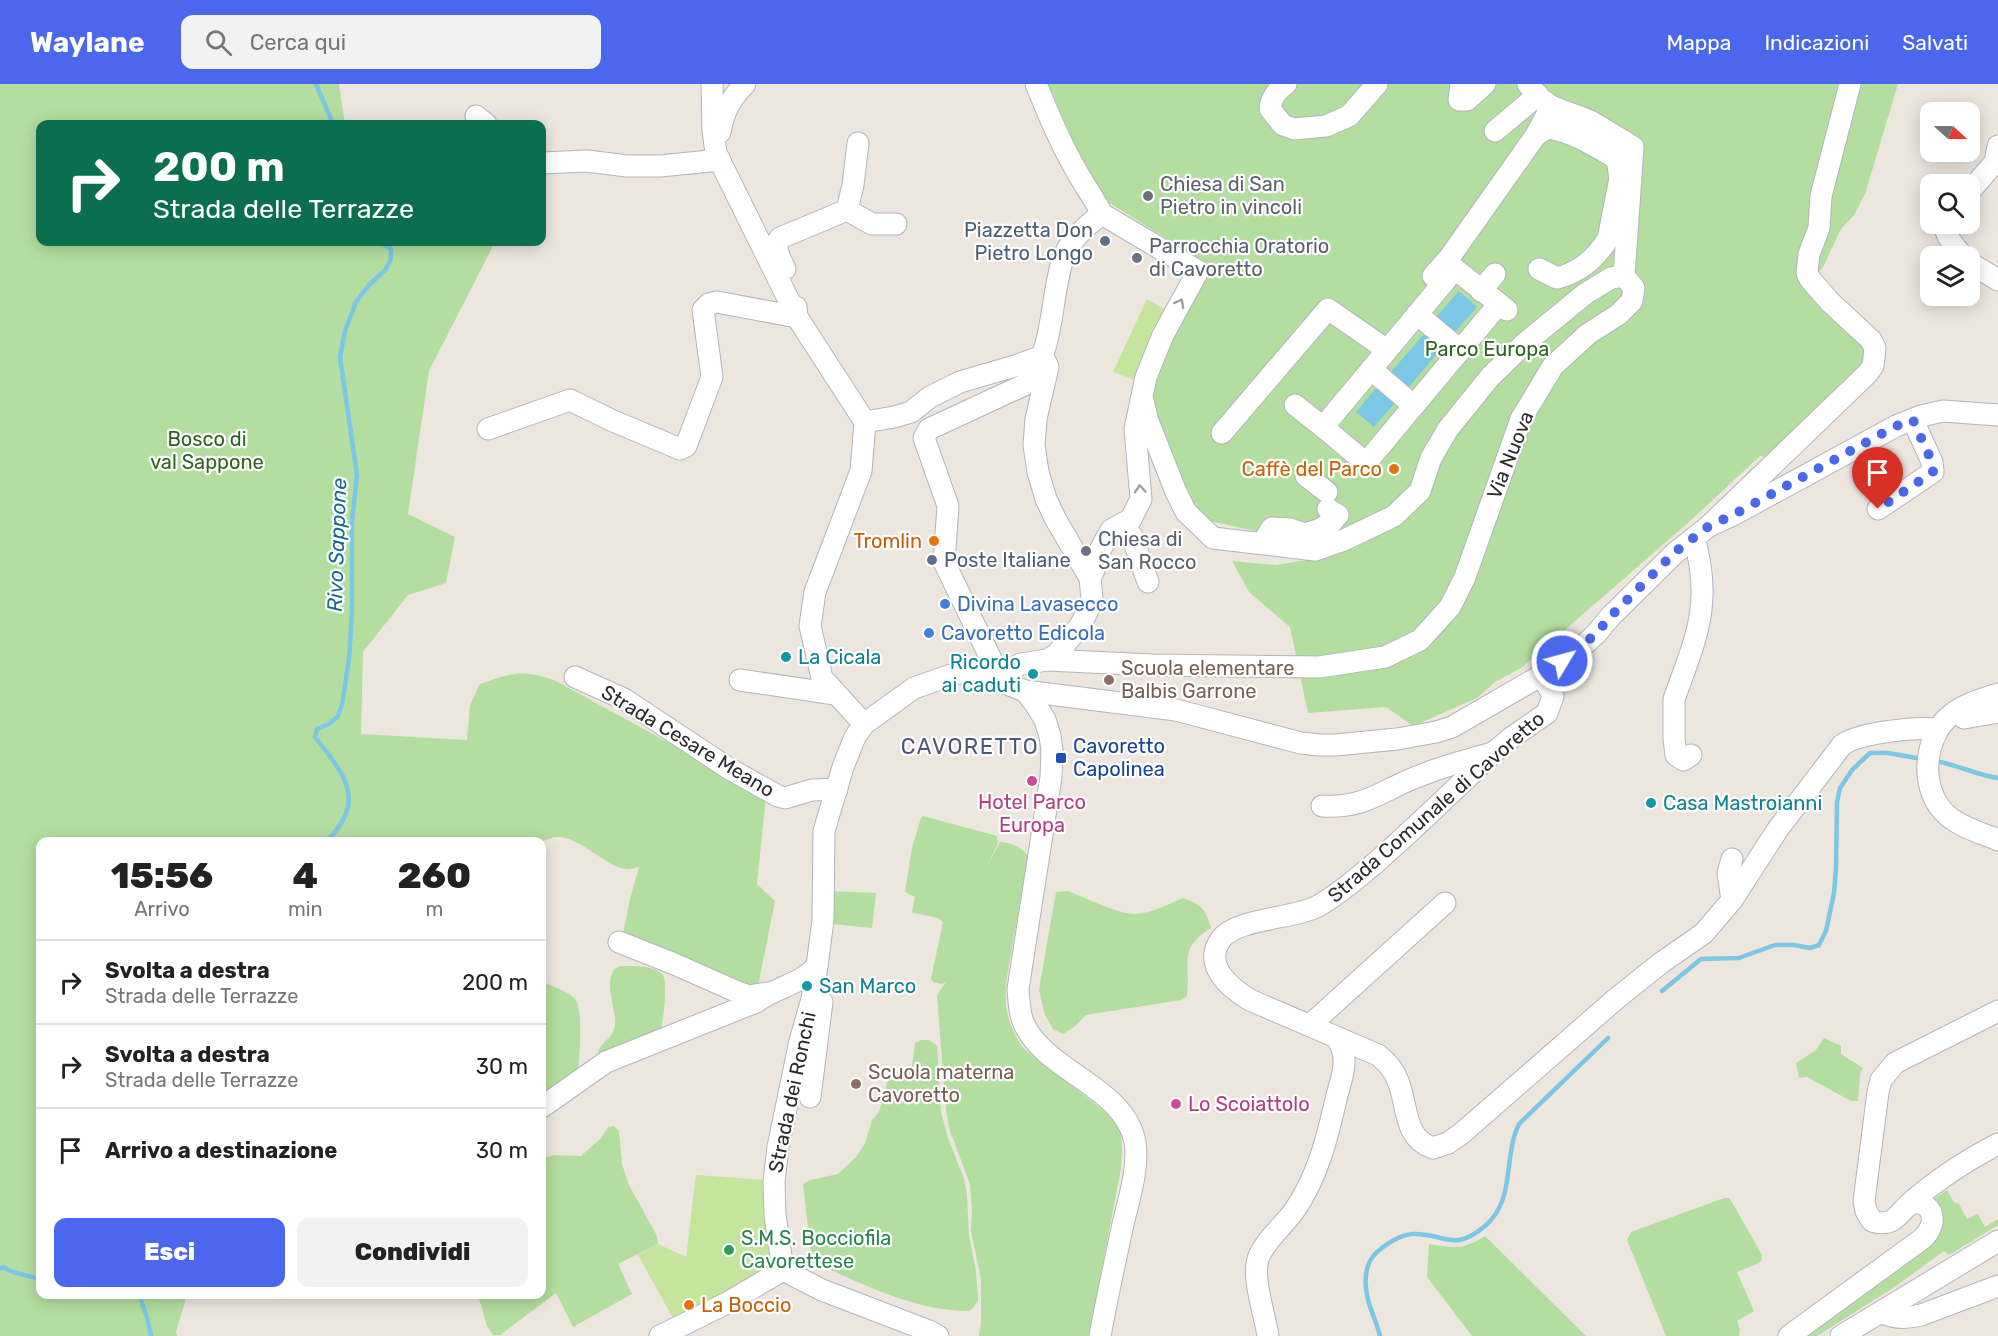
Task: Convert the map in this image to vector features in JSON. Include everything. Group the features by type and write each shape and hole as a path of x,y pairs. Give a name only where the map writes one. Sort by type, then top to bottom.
{"street":[{"path":"712,84 713,130 718,156 798,317 865,422 861,471 815,592 810,626 822,678 864,724"},
{"path":"718,156 723,116 729,100 745,84"},
{"path":"1036,84 1057,134 1102,214 1198,271 1163,335 1146,377 1135,429 1141,499 1125,531 1132,536 1148,582"},
{"path":"1286,84 1278,89 1271,101 1270,109 1283,125 1294,129 1326,126 1349,116 1377,84"},
{"path":"1461,84 1459,100 1467,100 1485,84"},
{"path":"1542,675 1576,652 1596,634 1675,552 1701,532 1849,393 1873,366 1875,348 1871,340 1830,302 1810,279 1808,273 1809,254 1819,228 1821,196 1850,84"},
{"path":"1495,131 1539,96"},
{"path":"1338,444 1376,372 1421,318 1455,269 1536,135 1539,96"},
{"name":"Via Nuova","path":"999,681 1010,670 1021,664 1047,660 1153,665 1319,667 1385,657 1420,640 1450,607 1466,577 1521,419 1553,366 1588,334 1619,314 1632,301 1634,288 1624,276 1633,147 1590,121 1539,96"},
{"path":"1536,135 1548,128 1558,130 1594,154 1617,159 1620,178 1608,239 1588,263 1574,273 1557,278 1539,269"},
{"path":"847,210 853,185 858,143"},
{"path":"1980,179 1995,162 1998,146"},
{"path":"546,163 587,161 627,166 660,166 718,156"},
{"path":"798,317 792,285 777,252 777,243 780,238 847,210"},
{"path":"847,210 872,225 896,224"},
{"path":"999,681 944,562 948,506 924,438 929,429 1024,385 1033,376 1043,356 1063,257 1082,229 1102,214"},
{"path":"1455,269 1494,301"},
{"path":"1376,372 1381,347 1455,269"},
{"path":"1980,269 1998,280"},
{"path":"1295,405 1338,444 1366,463 1409,402 1494,301 1495,274"},
{"path":"1142,397 1148,421 1186,512 1214,538 1271,542 1315,550 1344,540 1394,516 1420,492 1431,458 1448,429 1490,377 1525,343 1585,294 1611,278 1624,276"},
{"path":"488,429 570,400 680,449 686,446 712,377 703,310 709,304 717,302 798,317"},
{"path":"1222,433 1328,309 1381,347"},
{"path":"1381,347 1421,318"},
{"path":"1421,318 1455,347"},
{"path":"865,422 911,412 930,397 960,382 1043,356"},
{"path":"1043,356 1048,367 1036,419 1034,445 1038,472 1046,499 1056,520 1090,578 1092,598 1080,626 1057,654 1047,660"},
{"path":"1376,372 1409,402"},
{"path":"1950,411 1960,407 1998,401"},
{"path":"1701,532 1896,426 1934,412 1950,411 1998,416"},
{"path":"1878,509 1933,472 1932,462 1913,420"},
{"path":"1271,542 1272,528 1304,534 1318,530 1338,516 1318,490"},
{"path":"1090,578 1098,554 1111,530 1131,519"},
{"path":"1691,755 1683,760 1676,755 1674,699 1700,627 1701,532"},
{"name":"Strada dei Ronchi","path":"783,1270 775,1215 774,1182 785,1109 812,999 817,966 822,920 824,831 851,745 864,724 914,688 976,669 983,670 999,681"},
{"name":"Strada Comunale di Cavoretto","path":"999,681 1025,691 1176,710 1319,746 1422,735 1452,727 1542,675 1553,696 1547,713 1493,753 1388,852 1346,887 1320,905 1300,913 1238,927 1227,933 1220,940 1215,961 1226,983 1250,1000 1378,1055 1388,1063 1399,1082 1412,1133 1425,1145 1433,1148 1461,1134 1617,998 1704,933 1732,900 1778,829 1842,745 1853,739 1879,733 1942,725 1998,712"},
{"name":"Strada Cesare Meano","path":"575,677 624,699 728,768 778,796 785,798 812,790 837,789"},
{"path":"740,680 835,694"},
{"path":"1025,691 1045,720 1052,750 1051,777 1018,988 1020,1010 1024,1024 1043,1049 1113,1104 1124,1116 1135,1144 1133,1176 1100,1336"},
{"path":"1998,694 1952,714 1942,725 1929,758 1931,793 1938,806 1960,824 1998,840"},
{"path":"1323,806 1341,807 1364,802 1453,763 1493,753"},
{"path":"1732,859 1728,873 1732,900"},
{"path":"1310,1025 1410,932 1445,903"},
{"name":"Strada dei Ronchi","path":"810,1097 829,930 822,920"},
{"path":"619,942 749,996 768,993 800,981 817,966"},
{"path":"546,1104 606,1062 729,1014 756,1002 768,993"},
{"path":"1998,1011 1909,1055 1895,1064 1881,1080 1864,1201 1866,1211 1872,1221 1883,1223 1891,1221 1920,1194 1998,1144"},
{"path":"1268,1336 1257,1277 1257,1265 1264,1248 1294,1212 1303,1197 1319,1161 1344,1067 1343,1050 1337,1038"},
{"path":"1789,1336 1926,1235 1933,1215 1920,1203 1909,1204"},
{"path":"1841,1336 1998,1241"},
{"path":"660,1336 727,1303 783,1270 822,1290 929,1330 938,1336"},
{"path":"1881,1312 1892,1318 1920,1316 1998,1286"}],"green space":[{"name":"Bosco di val Sappone","path":"0,84 339,84 344,120 36,120 36,246 493,246 429,371 408,514 455,537 446,583 408,595 363,652 361,734 467,740 470,705 480,684 509,675 533,674 554,680 766,796 757,884 775,901 758,986 744,986 623,934 639,867 627,869 615,866 584,846 563,838 552,837 546,840 546,837 36,837 36,1299 186,1299 176,1332 177,1336 0,1336"},
{"name":"Parco Europa","path":"1048,84 1898,84 1865,194 1854,215 1841,229 1823,267 1808,286 1836,321 1864,347 1865,356 1862,366 1768,458 1760,456 1689,522 1521,668 1495,682 1477,698 1413,726 1386,707 1308,713 1290,627 1249,592 1232,561 1276,565 1313,559 1302,541 1205,520 1182,497 1157,423 1150,375 1203,272 1202,261 1103,199 1056,108"},
{"path":"1147,299 1173,314 1138,381 1113,372"},
{"path":"923,816 997,836 998,843 987,866 1000,842 1016,846 1028,857 1006,982 1007,1009 1011,1024 1023,1048 1103,1110 1114,1121 1121,1134 1121,1168 1089,1336 979,1336 981,1279 971,1231 970,1184 950,1131 946,1111 937,995 946,982 942,984 933,982 931,979 943,922 938,918 912,912 915,897 905,892 912,848"},
{"path":"830,891 876,893 872,928 833,924"},
{"path":"1068,891 1110,908 1134,914 1147,912 1183,898 1202,908 1211,928 1193,943 1190,950 1187,996 1181,1000 1086,1015 1063,1034 1053,1029 1045,1015 1039,990 1056,892"},
{"path":"621,966 648,968 662,974 665,992 661,1030 598,1056 600,1047 614,1030 615,1018 610,983 614,969"},
{"path":"546,984 572,996 578,1004 580,1054 578,1069 546,1093"},
{"path":"1824,1038 1841,1046 1841,1054 1863,1068 1860,1074 1858,1101 1851,1101 1807,1077 1799,1078 1796,1063 1816,1050"},
{"path":"929,1040 937,1046 941,1111 947,1135 964,1179 967,1195 969,1235 976,1271 978,1300 969,1311 929,1307 910,1302 816,1263 811,1256 803,1184 810,1180 838,1174 857,1156 865,1143 872,1120 879,1112 890,1072 909,1070 912,1066 915,1043"},
{"path":"614,1126 619,1131 622,1164 629,1185 657,1236 658,1244 618,1264 632,1294 573,1327 556,1293 500,1335 493,1335 487,1326 479,1299 546,1299 546,1157 581,1156 600,1139 608,1127"},
{"name":"S.M.S. Bocciofila Cavorettese","path":"696,1175 767,1180 771,1269 674,1320 638,1255 658,1244 686,1257"},
{"path":"1947,1190 1954,1202 1959,1204 1967,1219 1978,1214 1985,1227 1998,1219 1998,1225 1949,1255 1944,1251 1896,1286 1817,1336 1802,1336 1924,1244 1929,1202"},
{"path":"1729,1198 1733,1204 1762,1255 1759,1263 1737,1272 1754,1311 1737,1321 1739,1336 1666,1336 1627,1240 1631,1232"},
{"path":"1485,1236 1586,1336 1472,1336 1427,1277 1429,1244 1458,1247 1471,1244"}],"water":[{"path":"1459,291 1477,307 1455,332 1437,316"},
{"path":"1424,334 1441,349 1408,388 1390,373"},
{"path":"1377,387 1395,403 1374,427 1356,412"}],"waterway":[{"name":"Rivo Sappone","path":"316,84 331,120"},
{"name":"Rivo Sappone","path":"331,837 344,818 349,796 342,774 315,737 317,729 329,724 338,716 342,705 349,659 352,612 352,521 357,475 340,357 345,331 356,302 369,285 386,269 391,259 391,249 386,246"},
{"path":"1662,991 1701,959 1739,958 1775,945 1810,948 1819,945 1826,931 1834,893 1837,802 1840,788 1852,770 1870,753 1888,753 1922,759"},
{"path":"1934,761 1998,778"},
{"path":"1380,1336 1366,1288 1367,1271 1373,1256 1388,1243 1407,1235 1423,1234 1456,1240 1464,1239 1485,1226 1501,1204 1511,1150 1519,1124 1608,1038"},
{"path":"0,1269 3,1267 36,1278"},
{"path":"141,1299 151,1336"}],"place":[{"name":"Chiesa di San Pietro in vincoli","path":"1148,196"},
{"name":"Piazzetta Don Pietro Longo","path":"1105,241"},
{"name":"Parrocchia Oratorio di Cavoretto","path":"1137,258"},
{"name":"Caffè del Parco","path":"1394,469"},
{"name":"Tromlin","path":"934,541"},
{"name":"Chiesa di San Rocco","path":"1086,551"},
{"name":"Poste Italiane","path":"932,560"},
{"name":"Divina Lavasecco","path":"945,604"},
{"name":"Cavoretto Edicola","path":"929,633"},
{"name":"La Cicala","path":"786,657"},
{"name":"Ricordo ai caduti","path":"1033,674"},
{"name":"Scuola elementare Balbis Garrone","path":"1109,680"},
{"name":"Cavoretto Capolinea","path":"1061,758"},
{"name":"Hotel Parco Europa","path":"1032,781"},
{"name":"Casa Mastroianni","path":"1651,803"},
{"name":"San Marco","path":"807,986"},
{"name":"Scuola materna Cavoretto","path":"856,1084"},
{"name":"Lo Scoiattolo","path":"1176,1104"},
{"name":"S.M.S. Bocciofila Cavorettese","path":"729,1250"},
{"name":"La Boccio","path":"689,1305"}],"district":[{"name":"CAVORETTO","path":"970,746"}],"route":[{"path":"1562,661 1596,634 1675,552 1709,526 1783,489 1896,426 1913,420 1932,462 1933,472 1878,509"}]}
